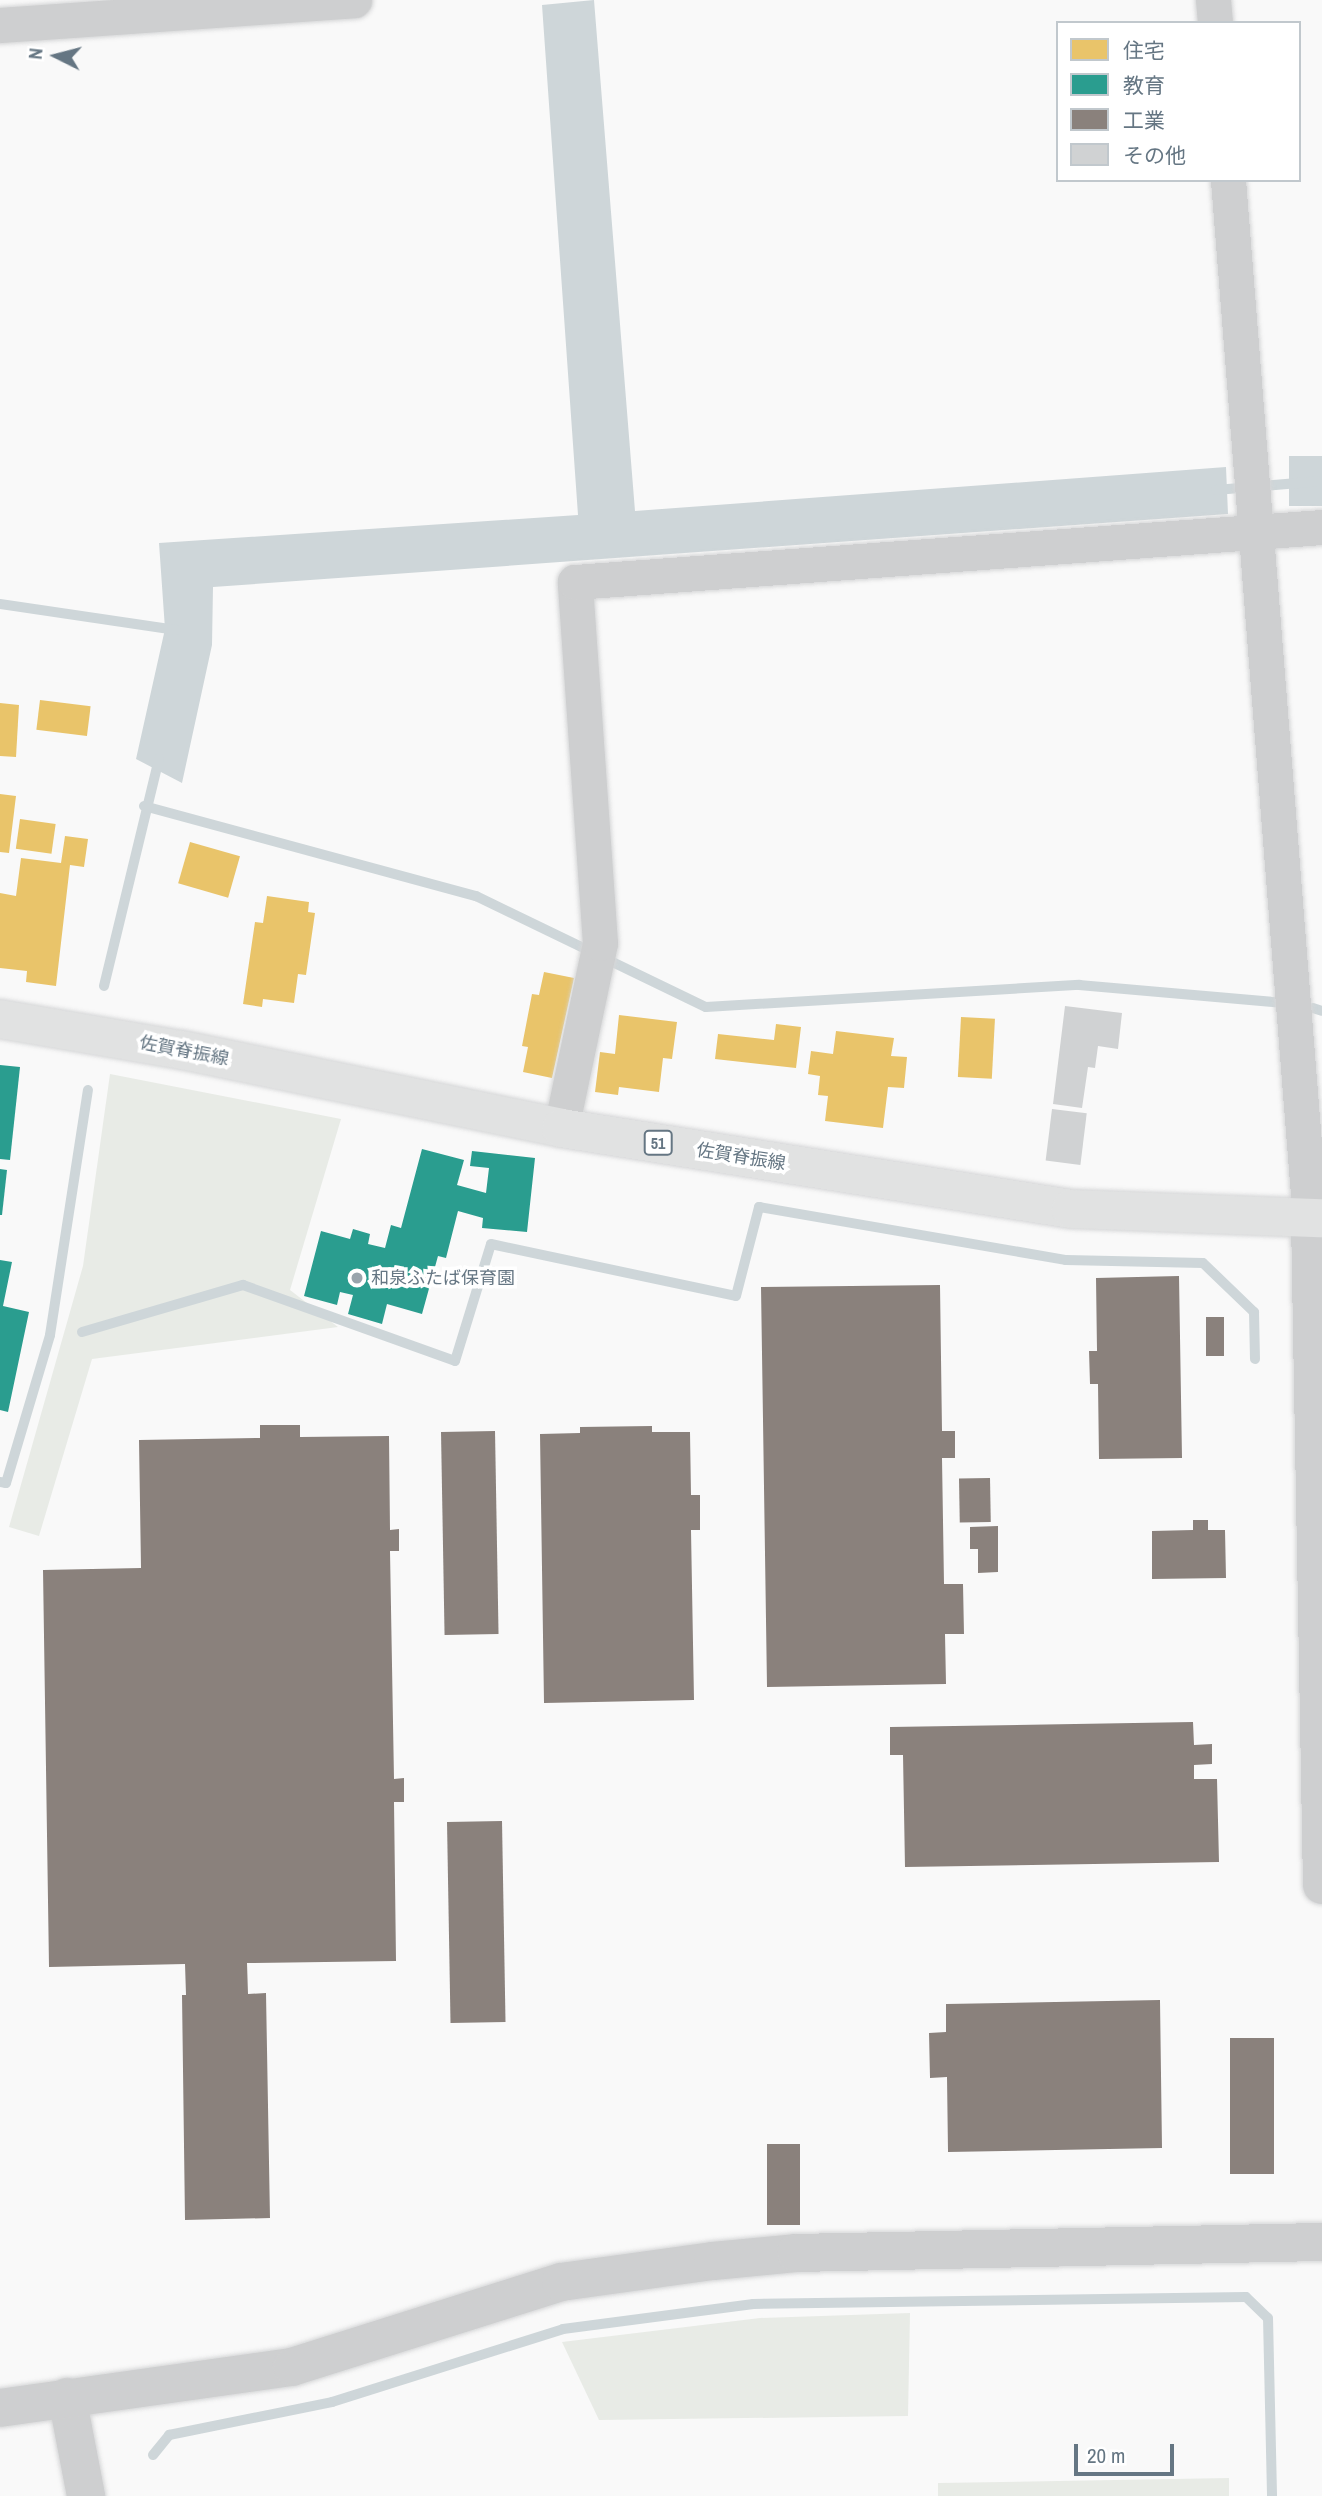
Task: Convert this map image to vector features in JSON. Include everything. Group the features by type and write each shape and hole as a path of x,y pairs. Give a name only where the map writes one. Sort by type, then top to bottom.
{"main road":[{"name":"佐賀脊振線","path":"0,1018 183,1050 561,1128 1072,1209 1316,1219"}],"street":[{"path":"0,25 354,0"},
{"path":"1213,0 1215,21"},
{"path":"1228,182 1316,1219 1322,1885"},
{"path":"561,1128 599,954 575,582 1254,503 1322,527"},
{"path":"0,2408 292,2367 561,2282 713,2261 796,2253 1322,2242"},
{"path":"66,2397 86,2496"}],"shaded area":[{"path":"594,0 635,511 1226,467 1228,514 213,587 212,645 182,783 136,759 165,629 159,543 578,515 542,5"},
{"path":"1289,456 1322,456 1322,506 1289,506"},
{"path":"110,1074 341,1119 290,1290 338,1327 92,1359 39,1536 9,1527 83,1266"},
{"path":"910,2313 908,2416 599,2420 562,2342 760,2318"},
{"path":"1229,2478 1229,2496 938,2496 938,2483"}],"building: 住宅":[{"path":"40,700 91,706 87,736 36,730"},
{"path":"0,703 19,705 16,757 0,756"},
{"path":"0,794 16,796 9,853 0,852"},
{"path":"20,819 56,824 51,854 16,849"},
{"path":"65,836 88,839 84,867 70,865 56,986 26,982 27,971 0,968 0,893 16,896 21,858 61,863"},
{"path":"190,842 240,856 228,898 178,883"},
{"path":"267,896 309,902 308,912 315,913 306,975 298,974 294,1003 263,999 262,1007 243,1004 255,922 263,923"},
{"path":"544,972 574,978 552,1078 523,1072 528,1047 522,1046 532,994 539,995"},
{"path":"619,1015 677,1022 672,1059 663,1058 659,1092 619,1087 618,1095 595,1092 600,1052 615,1054"},
{"path":"961,1017 995,1019 992,1079 958,1077"},
{"path":"776,1024 801,1027 796,1068 715,1059 718,1034 774,1040"},
{"path":"836,1031 894,1038 891,1056 907,1057 904,1088 888,1087 883,1128 825,1121 828,1096 818,1095 820,1076 808,1074 811,1051 833,1054"}],"building: 教育":[{"path":"0,1065 20,1067 10,1160 0,1159"},
{"path":"422,1149 464,1160 457,1185 486,1193 489,1168 470,1166 472,1151 535,1158 527,1232 482,1228 483,1218 458,1211 446,1258 438,1256 422,1314 387,1304 382,1324 348,1314 353,1295 340,1292 337,1305 304,1296 321,1231 350,1239 353,1229 370,1234 368,1244 385,1248 391,1225 401,1228"},
{"path":"0,1169 7,1170 2,1215 0,1215"},
{"path":"0,1260 12,1262 3,1306 29,1312 8,1412 0,1410"}],"building: 工業":[{"path":"1179,1276 1182,1458 1099,1459 1098,1384 1090,1384 1089,1351 1097,1351 1096,1278"},
{"path":"940,1285 942,1431 955,1431 955,1458 942,1458 944,1584 963,1584 964,1634 945,1634 946,1684 767,1687 761,1287"},
{"path":"1206,1317 1224,1317 1224,1356 1206,1356"},
{"path":"260,1425 300,1425 300,1437 389,1436 390,1530 399,1529 399,1551 390,1551 394,1779 404,1778 404,1802 394,1802 396,1961 247,1963 248,1994 266,1993 270,2218 185,2220 182,1995 186,1995 185,1964 49,1967 43,1570 141,1568 139,1440 260,1438"},
{"path":"652,1426 652,1432 690,1432 691,1495 700,1495 700,1530 691,1530 694,1700 544,1703 540,1434 580,1433 580,1427"},
{"path":"495,1431 499,1634 445,1635 441,1432"},
{"path":"990,1478 991,1522 960,1523 959,1479"},
{"path":"1193,1520 1208,1520 1208,1530 1225,1530 1226,1578 1152,1579 1152,1531 1193,1530"},
{"path":"998,1526 998,1572 978,1573 978,1549 970,1549 970,1527"},
{"path":"1193,1722 1194,1745 1212,1744 1212,1764 1194,1765 1194,1779 1217,1779 1219,1862 905,1867 903,1755 890,1755 890,1727"},
{"path":"502,1821 506,2022 451,2023 447,1822"},
{"path":"1160,2000 1162,2148 948,2152 947,2077 930,2078 929,2033 946,2032 946,2004"},
{"path":"1230,2038 1274,2038 1274,2174 1230,2174"},
{"path":"767,2144 800,2144 800,2225 767,2225"}],"building: その他":[{"path":"1065,1006 1122,1013 1118,1049 1098,1046 1095,1068 1088,1067 1082,1108 1053,1104"},
{"path":"1052,1109 1087,1113 1080,1165 1046,1161"}],"waterway":[{"path":"1216,490 1322,481"},
{"path":"0,604 176,630"},
{"path":"104,986 159,759"},
{"path":"144,806 476,896 706,1007 1079,985 1275,1002"},
{"path":"1313,1008 1322,1011"},
{"path":"0,1482 6,1483 50,1335 88,1090"},
{"path":"82,1332 243,1285 455,1361 491,1244 736,1296 759,1207 1066,1260 1203,1263 1254,1312 1255,1359"},
{"path":"153,2455 169,2435 332,2402 563,2329 753,2304 1246,2297 1268,2318 1272,2496"}],"place":[{"name":"和泉ふたば保育園","path":"357,1278"}]}
